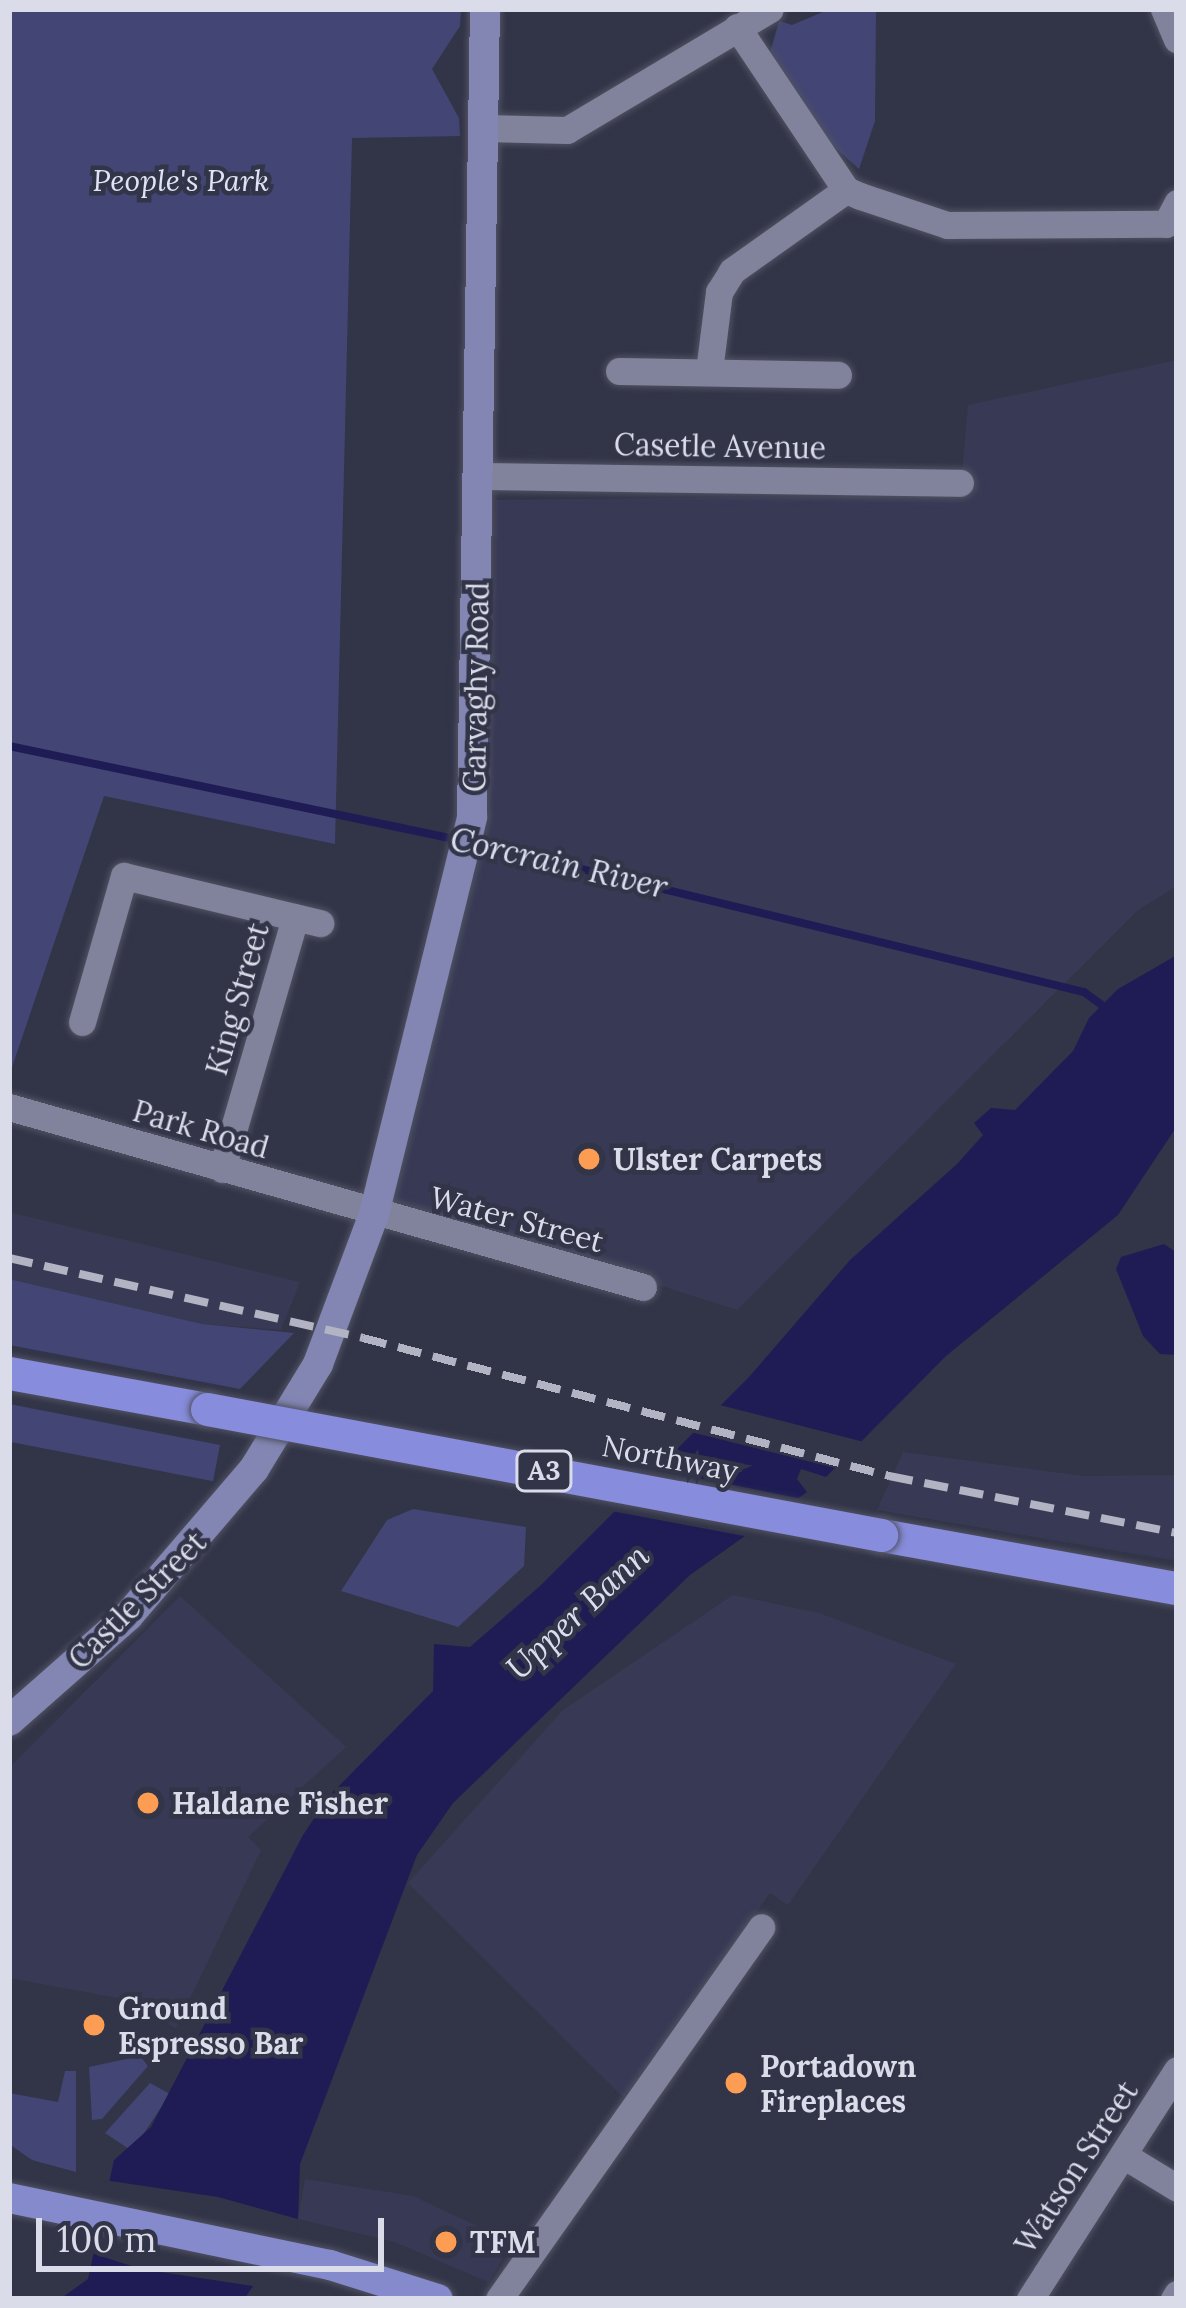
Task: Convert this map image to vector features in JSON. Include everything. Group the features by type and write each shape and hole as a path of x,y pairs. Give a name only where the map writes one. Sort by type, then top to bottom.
{"highway":[{"name":"Northway","path":"9,1373 1177,1588"}],"main road":[{"name":"Garvaghy Road","path":"254,1469 318,1364 374,1214 472,817 485,9"},
{"name":"Castle Street","path":"9,1721 153,1591 254,1469"},
{"path":"9,2178 70,2213"},
{"path":"9,2198 270,2255 438,2299"}],"street":[{"path":"484,128 567,130 770,9"},
{"path":"1165,9 1177,39"},
{"path":"737,27 846,190 947,225 1166,224 1177,203"},
{"path":"709,371 719,292 732,271 846,190"},
{"path":"619,371 838,375"},
{"name":"Casetle Avenue","path":"479,476 960,483"},
{"name":"King Street","path":"82,1022 124,876 308,920 222,1169"},
{"name":"Park Road","path":"9,1107 374,1214"},
{"name":"Water Street","path":"374,1214 643,1287"},
{"path":"500,2299 761,1927"},
{"name":"Watson Street","path":"1030,2299 1177,2070"},
{"path":"1123,2155 1177,2188"}],"shaded area":[{"path":"1177,360 1177,886 1138,910 737,1310 389,1199 488,823 496,500 960,495 968,405"},
{"path":"9,1212 300,1282 281,1330 202,1324 9,1279"},
{"path":"903,1452 1084,1476 1177,1475 1177,1561 877,1510"},
{"path":"733,1595 819,1613 956,1664 788,1905 770,1893 624,2098 408,1883 563,1710"},
{"name":"Haldane Fisher","path":"180,1596 346,1747 248,1837 261,1850 176,2028 118,1998 9,1978 9,1768"},
{"path":"305,2179 413,2196 513,2243 488,2282 395,2242 298,2219"}],"green space":[{"name":"People's Park","path":"9,9 461,9 460,26 432,69 459,118 460,136 352,138 335,844 104,796 9,1076"},
{"path":"830,9 876,9 875,121 859,169 831,144 770,53 779,21 792,25"},
{"path":"9,1279 202,1324 294,1333 240,1389 9,1345"},
{"path":"9,1404 220,1445 213,1481 9,1442"},
{"path":"413,1509 526,1527 524,1566 458,1627 341,1591 387,1520"},
{"path":"140,2056 148,2066 102,2119 92,2120 89,2067"},
{"path":"65,2071 76,2071 76,2172 32,2160 9,2144 9,2093 58,2102"},
{"path":"150,2083 170,2094 132,2151 105,2133"}],"water":[{"name":"Upper Bann","path":"1177,955 1177,1126 1118,1215 946,1356 826,1477 801,1469 797,1479 807,1492 690,1575 453,1803 417,1855 300,2164 298,2219 245,2298 60,2299 88,2279 114,2160 151,2127 303,1835 329,1796 433,1691 434,1644 470,1647 540,1586 749,1377 850,1260 957,1164 983,1135 974,1123 991,1108 1015,1110 1073,1051 1089,1018 1118,989"},
{"path":"1164,1244 1177,1253 1177,1355 1160,1354 1143,1336 1116,1269 1121,1257"}],"pier":[{"path":"712,1403 872,1444 843,1470 683,1430"},
{"path":"644,1467 807,1500 755,1538 601,1509"},
{"path":"104,2180 218,2197 298,2219 297,2231 260,2287 141,2269 88,2252"}],"waterway":[{"name":"Corcrain River","path":"9,746 460,840"},
{"name":"Corcrain River","path":"475,843 1084,992 1102,1005"}],"railway":[{"path":"9,1258 363,1338 889,1476 1177,1533"}],"place":[{"name":"Ulster Carpets","path":"589,1159"},
{"name":"Haldane Fisher","path":"148,1803"},
{"name":"Ground Espresso Bar","path":"94,2025"},
{"name":"Portadown Fireplaces","path":"736,2083"},
{"name":"TFM","path":"446,2242"}]}
